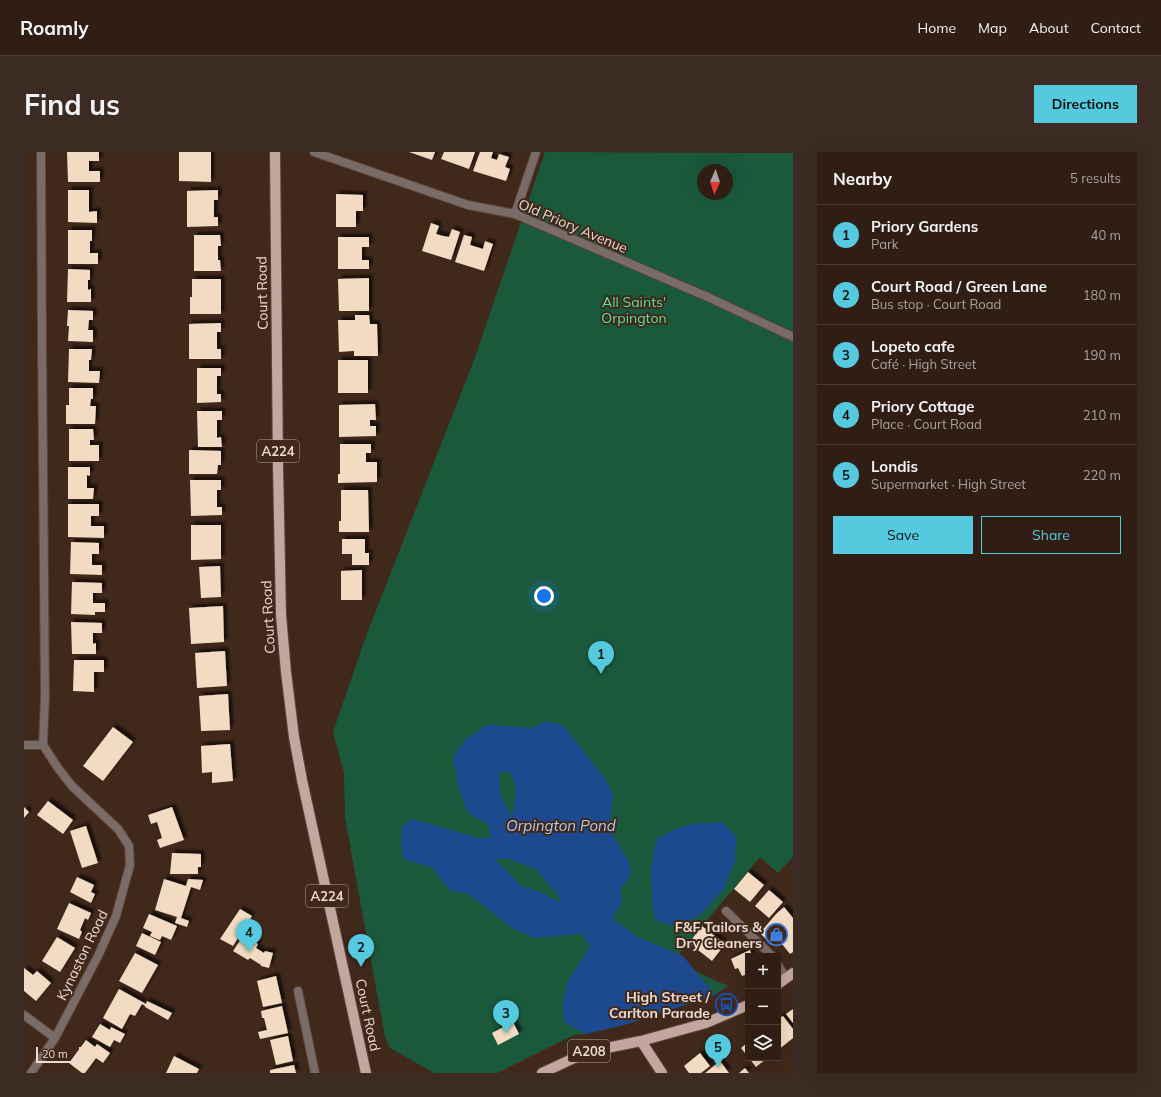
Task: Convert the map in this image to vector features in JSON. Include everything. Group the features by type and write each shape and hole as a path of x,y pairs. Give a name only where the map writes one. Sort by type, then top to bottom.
{"main road":[{"name":"Court Road","path":"275,152 278,474 281,615 286,672 294,737 302,780 366,1073"},
{"name":"A208","path":"542,1073 587,1052 640,1041 706,1023 745,1006"},
{"path":"640,1041 662,1073"},
{"path":"364,1063 374,1073"}],"street":[{"path":"24,745 43,745 46,696 42,354 42,152"},
{"name":"Old Priory Avenue","path":"314,152 468,205 515,214 710,298 793,337"},
{"path":"515,214 536,152"},
{"name":"Kynaston Road","path":"31,1073 54,1038 98,956 116,916 130,865 129,846 118,829 72,786 43,745"},
{"path":"726,911 769,953"},
{"path":"298,991 315,1073"},
{"path":"24,1015 54,1038"}],"green space":[{"name":"All Saints' Orpington","path":"545,152 793,153 793,857 778,873 760,857 673,961 728,986 715,995 624,1025 586,1034 574,1035 497,1073 434,1073 390,1048 385,1037 345,818 344,773 333,732 366,636 474,360"}],"water":[{"name":"Orpington Pond","path":"545,721 563,725 605,779 613,794 610,822 612,834 629,862 631,874 620,888 622,902 612,918 637,937 683,956 715,995 624,1025 586,1034 564,1022 563,1003 567,983 590,947 582,934 534,938 512,928 468,894 449,890 433,868 404,859 401,844 402,827 412,819 479,838 491,838 488,824 467,812 459,789 453,757 465,740 487,725 533,728","holes":["508,771 514,781 516,792 512,816 501,797 499,773","495,859 508,859 536,869 559,896 560,902 538,891 521,886"]},
{"path":"723,822 736,837 735,862 723,890 698,917 673,926 655,920 652,902 651,870 656,840 673,830 692,824"}],"building":[{"path":"67,152 99,152 99,161 89,161 89,171 100,171 100,182 68,182"},
{"path":"179,152 211,152 211,182 179,181"},
{"path":"409,152 435,152 432,160"},
{"path":"444,152 475,152 469,169 441,159"},
{"path":"480,152 493,152 491,158 497,160 499,154 509,157 505,167 510,169 506,181 473,171"},
{"path":"68,190 89,190 89,212 97,211 97,223 68,222"},
{"path":"218,190 218,200 214,200 214,217 218,217 218,226 187,227 187,191"},
{"path":"336,194 363,195 363,211 356,211 356,227 336,227"},
{"path":"431,223 439,226 436,234 449,237 452,229 460,232 451,260 422,251"},
{"path":"68,230 92,230 90,253 98,253 98,264 68,264"},
{"path":"194,235 220,235 221,246 218,246 218,260 220,260 221,271 194,271"},
{"path":"464,235 472,237 470,245 483,249 485,241 493,244 484,271 455,262"},
{"path":"338,237 369,237 369,247 362,247 362,260 369,260 369,269 338,269"},
{"path":"68,269 90,270 88,290 91,289 91,302 67,302"},
{"path":"369,278 369,311 339,311 338,279"},
{"path":"192,279 221,279 221,314 190,314"},
{"path":"68,310 93,311 93,320 89,320 88,330 93,330 93,342 68,341"},
{"path":"355,315 369,315 370,324 377,324 378,356 354,356 354,351 339,352 338,320 355,320"},
{"path":"221,323 221,332 217,332 217,349 221,349 221,359 189,359 189,324"},
{"path":"69,349 92,349 91,360 89,360 89,371 100,371 99,383 68,382"},
{"path":"338,360 368,360 368,393 338,393"},
{"path":"197,368 221,368 221,376 217,376 217,394 221,394 221,402 197,403"},
{"path":"69,388 93,388 93,399 91,399 90,406 96,406 95,424 66,424 66,405 69,405"},
{"path":"375,404 376,420 370,420 370,426 376,426 376,436 339,437 339,405"},
{"path":"197,411 222,411 222,420 217,420 217,438 221,437 222,447 198,447"},
{"path":"69,429 93,429 94,440 90,440 90,445 99,445 99,461 69,461"},
{"path":"340,444 371,444 371,453 366,453 366,462 377,462 377,482 338,483 338,474 340,474"},
{"path":"189,450 221,451 221,465 218,465 217,474 189,474"},
{"path":"68,467 90,467 90,476 87,475 87,488 94,488 93,499 68,499"},
{"path":"190,480 221,480 221,490 217,490 217,507 222,507 222,515 191,516"},
{"path":"341,490 368,490 369,532 339,532 339,521 341,521"},
{"path":"68,504 99,504 99,516 91,516 91,526 104,526 104,538 68,537"},
{"path":"191,525 221,525 221,559 191,560"},
{"path":"342,539 365,539 365,553 369,553 369,565 352,565 352,554 342,554"},
{"path":"71,542 99,543 99,554 92,554 92,565 102,565 102,575 70,574"},
{"path":"220,566 221,597 201,598 199,567"},
{"path":"362,570 362,600 341,600 341,571"},
{"path":"72,582 102,583 102,593 93,593 93,603 105,603 105,612 95,612 95,615 71,614"},
{"path":"223,606 224,642 191,644 189,608"},
{"path":"71,622 102,623 102,633 93,633 93,644 96,643 96,654 72,654"},
{"path":"225,651 227,686 197,688 195,653"},
{"path":"74,660 104,660 104,672 94,672 94,692 73,691"},
{"path":"228,694 230,730 201,731 199,696"},
{"path":"113,727 133,742 103,781 83,766"},
{"path":"230,744 233,781 212,783 212,772 202,773 201,746"},
{"path":"48,801 73,820 63,834 37,815"},
{"path":"24,807 29,812 24,818"},
{"path":"172,807 184,840 160,848 157,840 162,838 157,822 151,824 148,815"},
{"path":"86,826 98,863 82,868 70,831"},
{"path":"172,853 201,854 201,867 198,867 198,874 170,874"},
{"path":"748,872 764,885 750,902 734,889"},
{"path":"77,877 94,885 91,892 95,894 91,903 70,892"},
{"path":"164,879 186,886 188,879 203,880 200,890 191,887 181,918 189,921 187,927 175,923 177,917 155,910"},
{"path":"769,890 783,902 769,918 755,906"},
{"path":"69,903 91,913 88,920 85,918 80,930 82,932 79,939 57,929"},
{"name":"F&F Tailors & Dry Cleaners","path":"784,907 793,918 793,952 790,954 778,939 772,945 760,933"},
{"path":"240,909 252,916 233,946 220,939"},
{"path":"149,914 177,926 171,940 162,936 160,940 150,936 152,932 143,928"},
{"path":"702,926 725,944 712,961 689,943"},
{"path":"142,933 161,942 155,955 136,946"},
{"path":"243,936 258,944 256,948 264,953 265,951 273,953 269,968 261,966 250,958 248,960 233,951"},
{"path":"57,937 75,948 60,972 42,961"},
{"path":"750,950 751,953 745,953 745,975 742,976 738,968 735,969 731,959"},
{"path":"135,953 158,965 142,993 119,981"},
{"path":"24,968 33,975 37,971 51,983 36,1001 24,991"},
{"path":"276,976 282,1003 263,1007 257,981"},
{"path":"119,989 146,1004 147,1001 172,1013 168,1020 142,1004 135,1016 130,1014 122,1029 103,1018"},
{"path":"282,1006 288,1033 260,1039 258,1032 267,1030 261,1011"},
{"path":"793,1009 793,1023 786,1014"},
{"path":"783,1016 793,1029 793,1038 781,1048 781,1025 781,1017"},
{"path":"513,1022 519,1034 498,1045 492,1033"},
{"path":"100,1024 110,1030 111,1027 125,1034 120,1043 114,1040 110,1047 92,1037"},
{"path":"288,1036 293,1061 276,1065 270,1040"},
{"path":"86,1040 95,1047 97,1044 110,1053 103,1063 96,1058 85,1073 82,1073 69,1063"},
{"path":"745,1045 745,1053 741,1048"},
{"path":"700,1053 710,1066 701,1073 689,1073 684,1066"},
{"path":"174,1056 199,1069 197,1073 166,1073"},
{"path":"720,1061 729,1073 705,1073"},
{"path":"751,1061 763,1061 756,1067"},
{"path":"294,1065 296,1073 270,1073 270,1070"},
{"path":"745,1068 749,1073 739,1073"}],"place":[{"name":"Priory Gardens","path":"601,674"},
{"name":"F&F Tailors & Dry Cleaners","path":"777,935"},
{"name":"Priory Cottage","path":"249,952"},
{"name":"Court Road / Green Lane","path":"361,967"},
{"name":"High Street / Carlton Parade","path":"726,1005"},
{"name":"Lopeto cafe","path":"506,1033"},
{"name":"Londis","path":"718,1067"}]}
